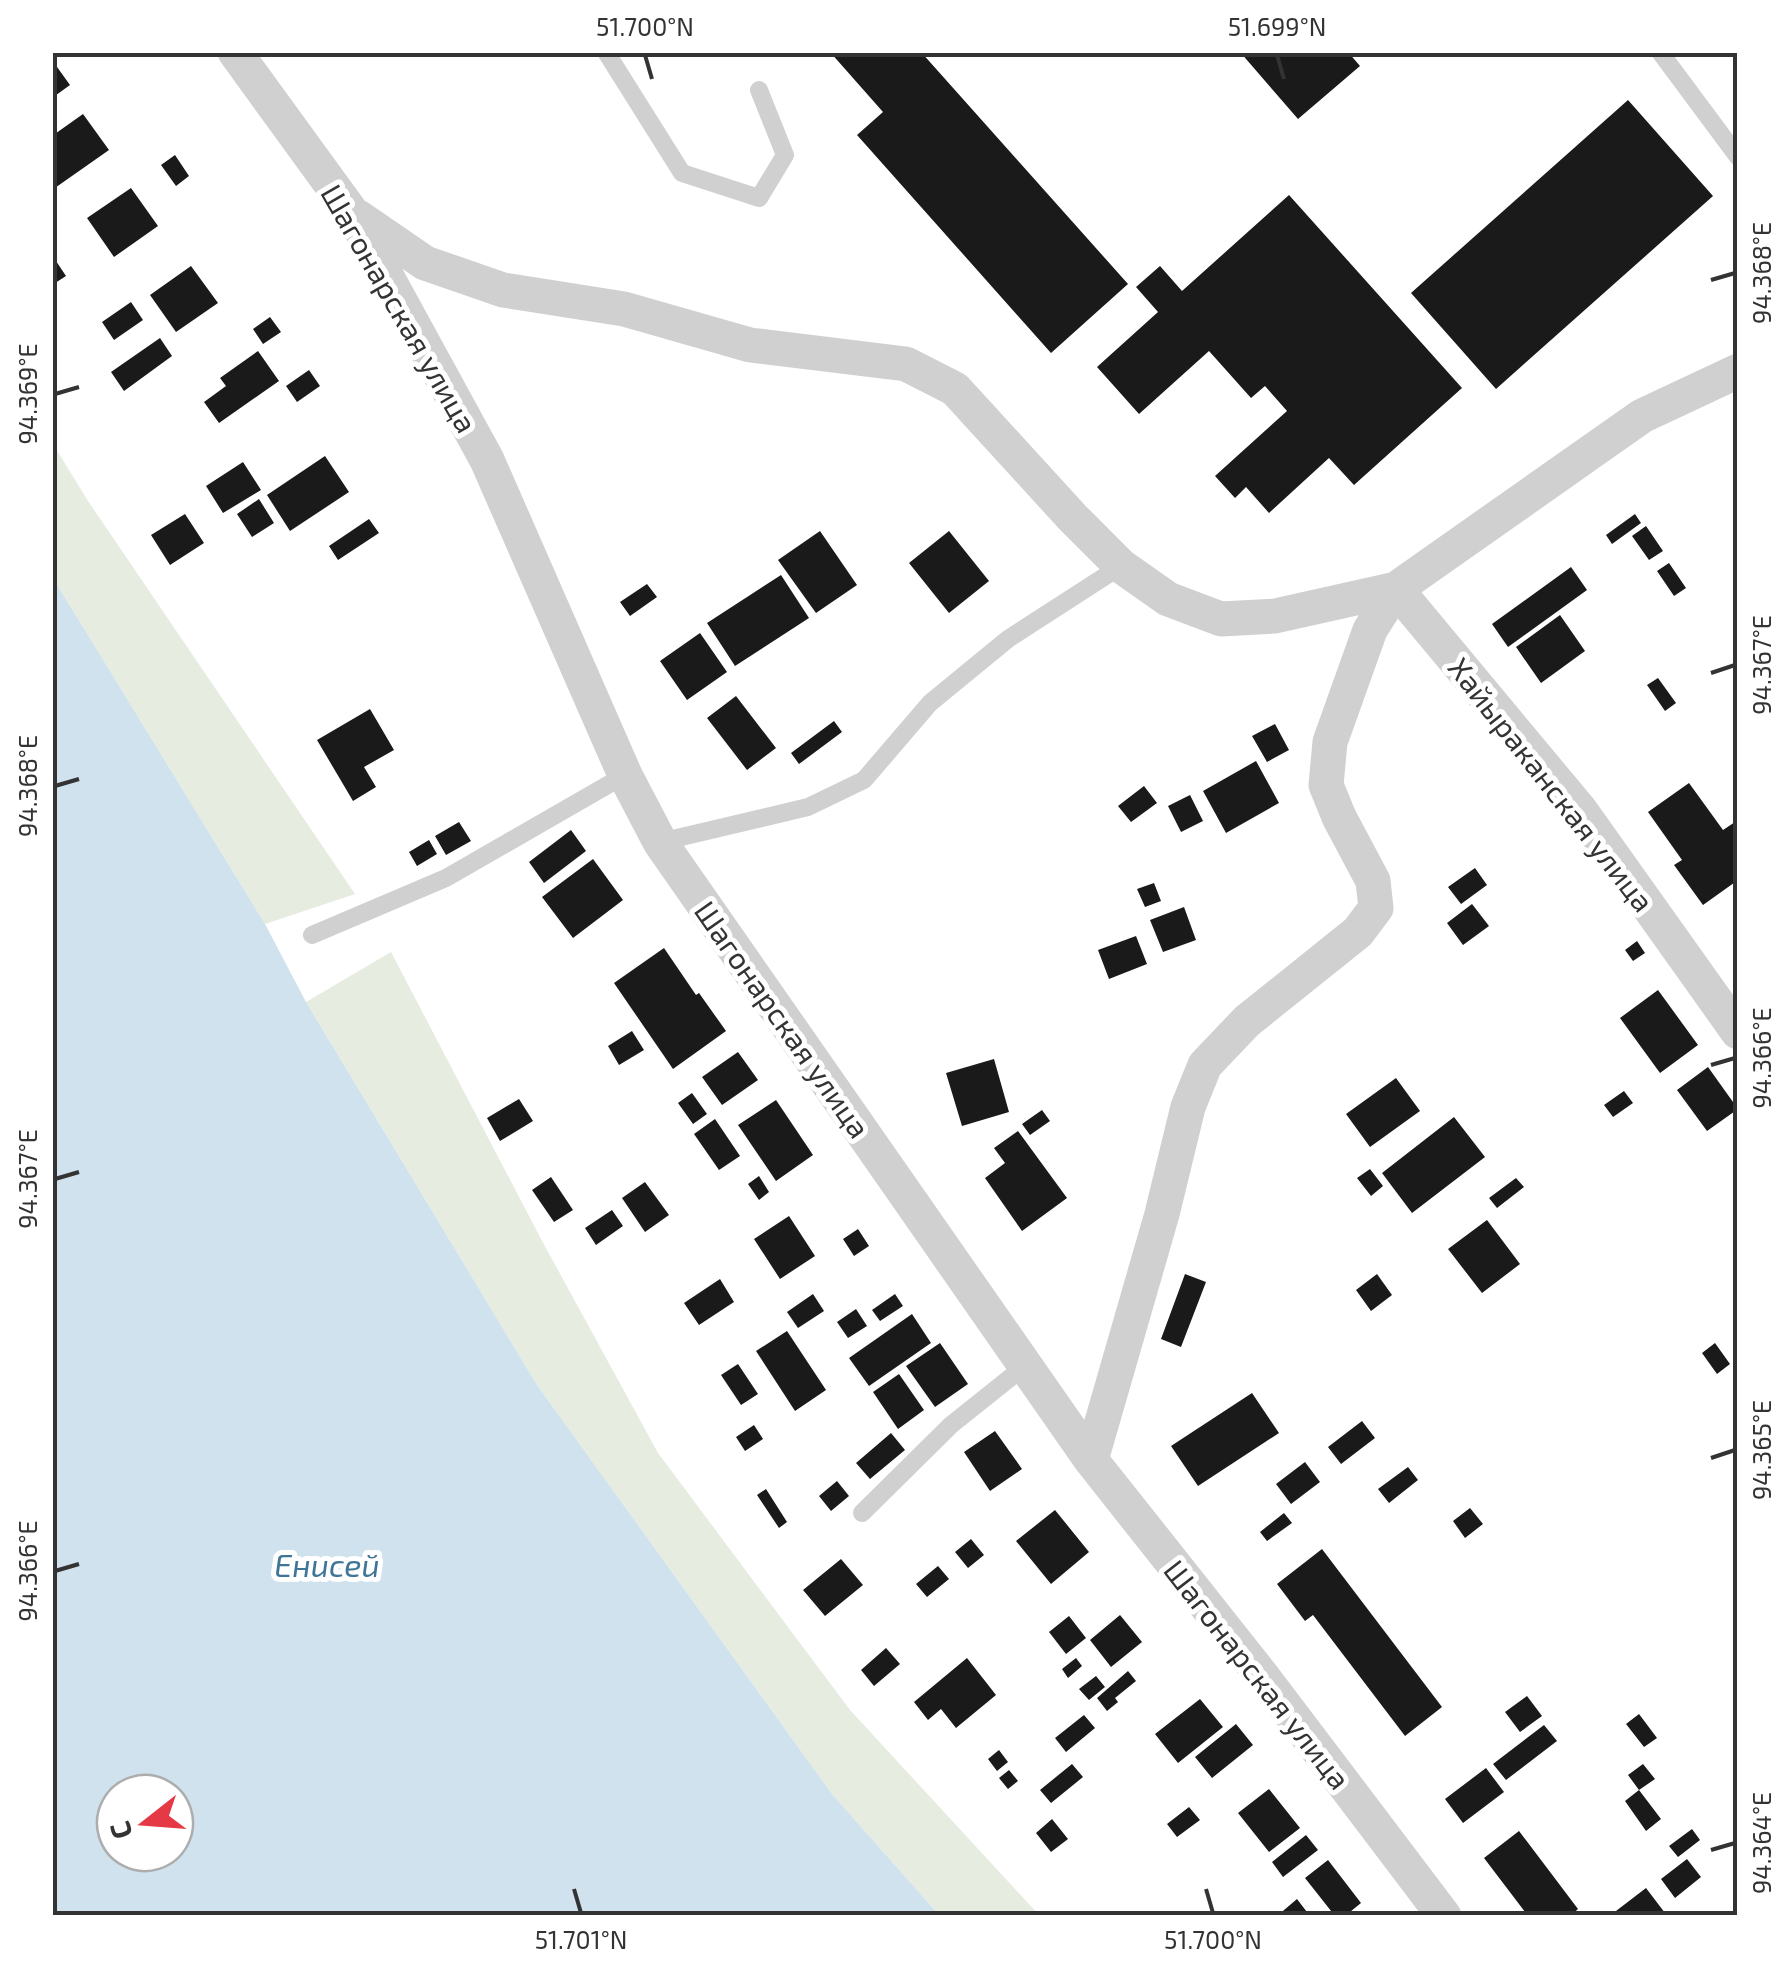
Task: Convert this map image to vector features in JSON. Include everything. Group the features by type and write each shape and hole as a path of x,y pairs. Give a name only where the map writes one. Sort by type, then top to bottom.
{"street":[{"name":"Шагонарская улица","path":"235,52 352,213 487,460 625,774 660,842 1091,1460 1263,1677 1444,1916"},
{"path":"352,213 425,263 503,290 624,308 750,345 906,364 955,389 1121,566 1168,599 1220,619 1275,616 1396,589"},
{"path":"1091,1460 1162,1214 1188,1106 1205,1065 1246,1020 1358,932 1376,908 1372,881 1326,786 1330,742 1370,630 1396,589 1642,416 1738,371"},
{"name":"Хайыраканская улица","path":"1396,589 1580,810 1738,1032"}],"lane":[{"path":"606,52 682,173 760,198 786,155 759,90"},
{"path":"1660,52 1738,157"},
{"path":"660,842 808,807 864,780 930,703 1008,639 1121,566"},
{"path":"312,935 446,878 625,774"},
{"path":"862,1513 952,1425 1025,1366"}],"shaded area":[{"path":"53,444 355,894 265,924 53,578"},
{"path":"391,952 658,1453 850,1710 1039,1915 939,1915 832,1794 537,1385 306,1002"}],"water":[{"name":"Енисей","path":"53,578 265,924 306,1002 537,1385 832,1794 939,1915 53,1915"}],"building":[{"path":"830,52 921,52 1128,284 1051,353 857,135 883,112"},
{"path":"1240,52 1348,52 1360,66 1298,119"},
{"path":"52,60 70,85 52,98"},
{"path":"1628,100 1713,196 1496,389 1411,293"},
{"path":"83,114 109,150 52,190 52,136"},
{"path":"175,155 189,176 176,186 161,165"},
{"path":"131,188 158,226 114,257 87,218"},
{"path":"1289,195 1462,388 1354,485 1329,458 1269,513 1246,487 1235,498 1215,476 1287,411 1265,386 1251,398 1209,351 1139,414 1097,367 1158,312 1136,287 1160,266 1182,291"},
{"path":"56,261 66,276 52,285 52,264"},
{"path":"191,266 218,303 176,332 150,295"},
{"path":"131,302 143,320 114,340 102,322"},
{"path":"270,317 281,332 263,344 253,329"},
{"path":"160,338 172,356 124,391 111,372"},
{"path":"258,351 279,381 219,423 204,402 226,386 220,378"},
{"path":"309,370 320,386 297,402 286,386"},
{"path":"325,456 349,492 290,531 267,495"},
{"path":"243,462 261,490 223,513 206,486"},
{"path":"259,499 274,523 252,537 237,514"},
{"path":"185,514 204,543 170,565 151,535"},
{"path":"1635,514 1641,523 1612,544 1606,535"},
{"path":"369,519 379,533 338,560 329,546"},
{"path":"1646,526 1663,551 1649,560 1632,536"},
{"path":"820,531 857,585 816,613 778,560"},
{"path":"949,531 989,581 949,613 909,563"},
{"path":"1669,563 1686,588 1674,596 1657,571"},
{"path":"1571,567 1587,590 1508,647 1492,624"},
{"path":"781,575 809,618 735,666 707,623"},
{"path":"647,584 657,597 630,616 620,602"},
{"path":"1560,615 1585,651 1541,683 1516,647"},
{"path":"700,633 727,672 687,700 660,661"},
{"path":"1658,678 1676,703 1665,711 1647,685"},
{"path":"736,696 776,748 747,770 707,718"},
{"path":"370,709 394,750 364,767 376,787 353,801 317,740"},
{"path":"834,721 842,732 799,764 791,753"},
{"path":"1275,724 1289,750 1267,762 1252,736"},
{"path":"1256,761 1279,803 1226,833 1203,791"},
{"path":"1689,783 1723,830 1738,820 1738,880 1703,905 1674,865 1682,860 1648,812"},
{"path":"1144,786 1157,803 1131,822 1118,806"},
{"path":"1190,795 1203,821 1181,832 1168,806"},
{"path":"459,822 471,841 446,855 435,836"},
{"path":"571,830 586,851 544,883 529,862"},
{"path":"429,840 437,854 417,866 409,852"},
{"path":"593,859 623,900 573,938 542,897"},
{"path":"1475,868 1487,885 1461,904 1448,887"},
{"path":"1154,883 1161,901 1145,907 1137,889"},
{"path":"1472,904 1489,926 1463,945 1447,923"},
{"path":"1184,907 1196,940 1163,952 1150,920"},
{"path":"1136,936 1147,964 1109,979 1098,950"},
{"path":"1637,941 1645,953 1633,961 1625,950"},
{"path":"664,948 726,1031 673,1069 614,983"},
{"path":"1658,990 1698,1045 1660,1073 1620,1018"},
{"path":"632,1031 644,1050 619,1065 608,1046"},
{"path":"738,1052 758,1080 722,1105 702,1077"},
{"path":"994,1059 1009,1112 962,1126 946,1073"},
{"path":"1708,1067 1738,1109 1707,1131 1677,1090"},
{"path":"1396,1078 1420,1111 1370,1147 1346,1114"},
{"path":"1624,1091 1633,1103 1613,1117 1604,1105"},
{"path":"692,1093 707,1114 693,1124 678,1103"},
{"path":"519,1099 533,1121 500,1141 487,1118"},
{"path":"776,1100 813,1155 776,1181 738,1125"},
{"path":"1042,1110 1050,1121 1030,1135 1022,1124"},
{"path":"1454,1117 1485,1157 1412,1213 1382,1173"},
{"path":"715,1119 740,1156 719,1170 694,1134"},
{"path":"1018,1131 1067,1198 1022,1231 985,1178 1005,1163 994,1148"},
{"path":"1370,1169 1383,1186 1371,1196 1357,1178"},
{"path":"759,1176 769,1192 759,1200 748,1184"},
{"path":"551,1177 573,1210 554,1222 532,1190"},
{"path":"1516,1178 1524,1187 1497,1208 1489,1198"},
{"path":"645,1182 669,1215 645,1232 622,1198"},
{"path":"612,1210 623,1226 596,1245 585,1228"},
{"path":"789,1216 815,1256 780,1279 754,1239"},
{"path":"1487,1220 1520,1264 1482,1293 1448,1249"},
{"path":"858,1229 869,1246 854,1256 843,1239"},
{"path":"1185,1274 1206,1282 1181,1347 1161,1339"},
{"path":"1377,1274 1392,1295 1371,1311 1356,1290"},
{"path":"720,1279 734,1302 699,1325 684,1303"},
{"path":"813,1294 824,1311 798,1328 787,1312"},
{"path":"895,1294 903,1306 880,1321 872,1310"},
{"path":"856,1309 867,1326 848,1338 837,1322"},
{"path":"912,1314 931,1343 869,1386 849,1358"},
{"path":"787,1331 826,1390 795,1411 756,1351"},
{"path":"940,1343 968,1384 935,1407 906,1366"},
{"path":"1715,1343 1730,1364 1717,1374 1702,1353"},
{"path":"738,1364 758,1394 741,1405 721,1375"},
{"path":"899,1374 924,1410 898,1429 873,1392"},
{"path":"1252,1393 1279,1433 1198,1486 1171,1446"},
{"path":"1362,1421 1375,1438 1341,1464 1328,1447"},
{"path":"754,1425 763,1439 745,1451 736,1437"},
{"path":"995,1431 1022,1469 990,1491 964,1452"},
{"path":"891,1433 905,1450 870,1479 856,1463"},
{"path":"1305,1462 1320,1482 1291,1504 1276,1484"},
{"path":"1408,1467 1418,1480 1389,1503 1378,1489"},
{"path":"837,1481 849,1496 831,1511 819,1496"},
{"path":"766,1489 787,1522 779,1528 757,1495"},
{"path":"1470,1508 1483,1524 1465,1538 1453,1521"},
{"path":"1055,1510 1089,1552 1051,1584 1016,1541"},
{"path":"1284,1513 1292,1523 1267,1541 1260,1532"},
{"path":"971,1539 984,1555 968,1568 955,1552"},
{"path":"1322,1549 1442,1707 1405,1736 1313,1615 1305,1621 1277,1584"},
{"path":"841,1559 863,1585 825,1616 803,1590"},
{"path":"938,1566 949,1579 927,1597 916,1584"},
{"path":"1120,1615 1142,1642 1111,1667 1090,1640"},
{"path":"1069,1616 1086,1638 1066,1654 1049,1632"},
{"path":"886,1648 900,1664 874,1686 861,1670"},
{"path":"967,1658 996,1695 956,1728 941,1709 928,1720 914,1702"},
{"path":"1076,1658 1082,1666 1068,1678 1062,1669"},
{"path":"1128,1671 1136,1681 1115,1698 1118,1702 1107,1711 1097,1698"},
{"path":"1096,1676 1105,1687 1089,1700 1079,1689"},
{"path":"1527,1696 1542,1716 1520,1732 1505,1712"},
{"path":"1200,1699 1223,1727 1178,1763 1155,1734"},
{"path":"1639,1714 1657,1738 1644,1747 1626,1724"},
{"path":"1084,1715 1095,1728 1066,1752 1055,1738"},
{"path":"1236,1724 1253,1745 1212,1778 1195,1757"},
{"path":"1544,1725 1557,1741 1506,1780 1493,1764"},
{"path":"999,1750 1008,1762 997,1771 988,1759"},
{"path":"1072,1764 1083,1777 1051,1803 1040,1790"},
{"path":"1643,1764 1655,1779 1639,1790 1628,1775"},
{"path":"1486,1768 1504,1792 1463,1823 1445,1799"},
{"path":"1009,1770 1018,1781 1008,1789 999,1778"},
{"path":"1269,1789 1300,1828 1269,1852 1238,1813"},
{"path":"1639,1790 1661,1819 1646,1831 1625,1801"},
{"path":"1189,1807 1200,1820 1177,1837 1167,1824"},
{"path":"1052,1819 1068,1839 1051,1852 1036,1833"},
{"path":"1692,1829 1700,1840 1678,1857 1669,1846"},
{"path":"1519,1831 1578,1909 1570,1916 1528,1916 1484,1858"},
{"path":"1306,1835 1318,1850 1283,1877 1272,1862"},
{"path":"1687,1859 1701,1877 1675,1898 1661,1879"},
{"path":"1328,1860 1361,1903 1345,1916 1335,1916 1305,1878"},
{"path":"1646,1888 1665,1913 1619,1916 1616,1911"},
{"path":"1297,1899 1310,1916 1277,1916"}]}
